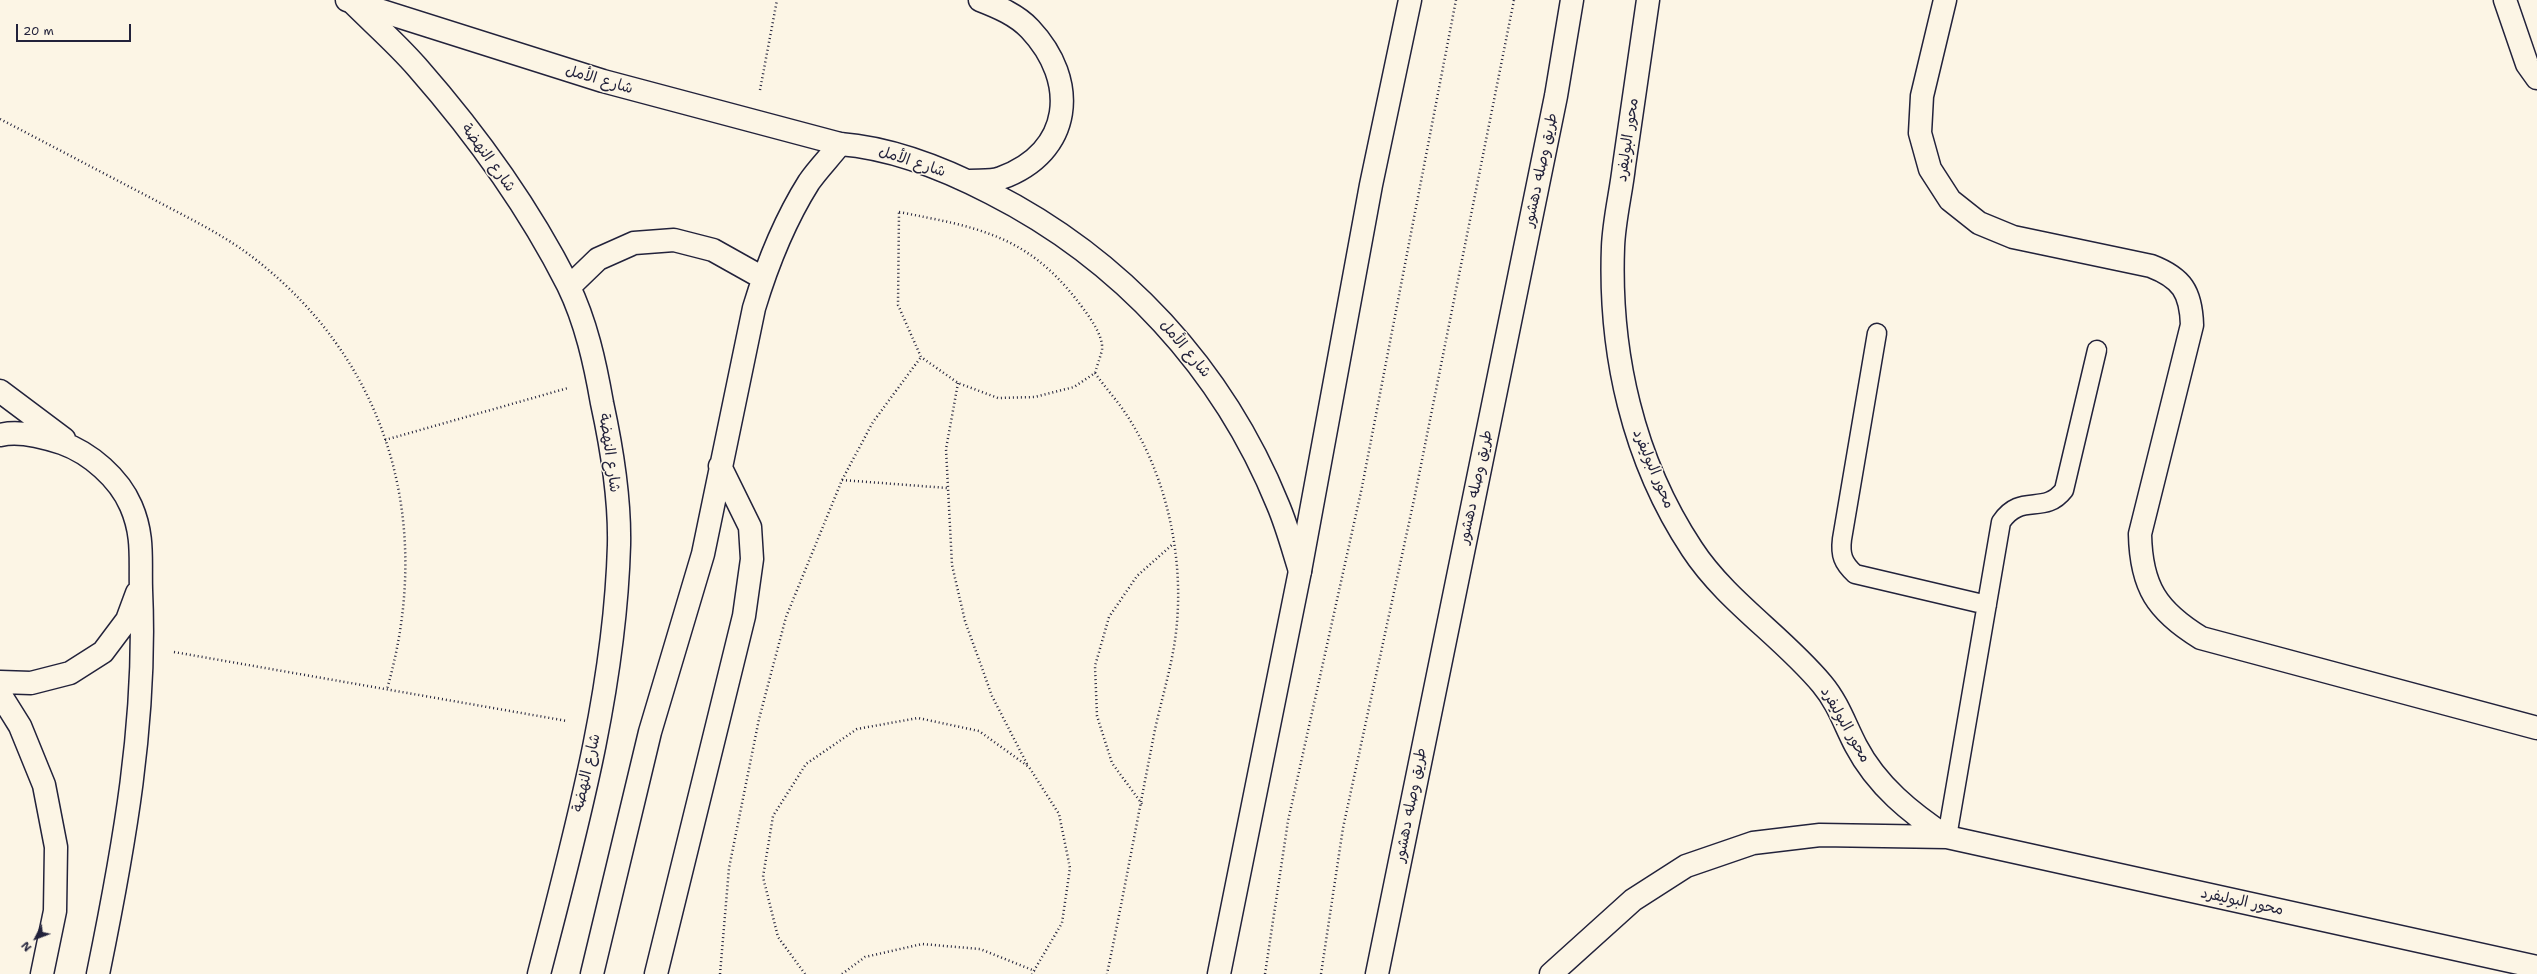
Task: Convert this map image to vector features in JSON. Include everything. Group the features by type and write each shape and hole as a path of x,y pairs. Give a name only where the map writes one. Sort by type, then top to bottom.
{"street":[{"path":"968,181 1000,179 1029,164 1051,141 1063,111 1060,80 1048,52 1029,28 1005,10 980,0"},
{"path":"1219,974 1300,571 1371,184 1410,0"},
{"name":"طريق وصله دهشور","path":"1377,974 1556,96 1572,0"},
{"name":"محور البوليفرد","path":"1648,0 1613,244 1612,289 1616,335 1623,381 1634,425 1669,511 1693,551 1723,586 1822,684 1837,704 1860,753 1873,773 1893,796 1918,818 1947,837"},
{"path":"1945,0 1922,96 1920,133 1930,169 1950,200 1979,223 2013,237 2151,266 2170,273 2184,287 2192,305 2192,325 2140,534 2140,560 2148,585 2161,607 2180,625 2202,638 2537,728"},
{"path":"2505,0 2527,64 2537,78"},
{"name":"شارع الأمل","path":"350,1 603,82 840,144 860,146 922,163 968,181 1022,208 1073,241 1120,279 1169,328 1213,383 1249,442 1278,505 1300,571"},
{"name":"شارع النهضة","path":"350,1 415,65 472,133 522,206 569,287 587,336 598,379 613,455 619,543 613,632 599,726 539,974"},
{"path":"592,974 650,732 703,554 720,466 754,308 763,278 784,229 810,182 840,144"},
{"path":"569,287 598,259 634,243 674,240 713,250 763,278"},
{"path":"0,391 108,472 131,505 142,543 141,583 144,647 133,775 98,974"},
{"path":"0,435 41,436 76,448"},
{"path":"656,974 744,616 751,566 750,527 720,466"},
{"path":"0,682 31,683 70,673 103,652 127,620 141,583"},
{"path":"0,694 20,726 44,785 56,847 55,911 42,974"},
{"name":"محور البوليفرد","path":"1551,974 1634,900 1686,866 1753,843 1820,835 1947,837 2537,967"}],"lane":[{"path":"1878,333 1840,552 1845,565 1855,574 1987,605"},
{"path":"1947,837 2001,522 2007,513 2017,507 2051,502 2064,490 2097,350"}],"path":[{"path":"755,122 777,0"},
{"path":"1265,974 1288,822 1362,487 1456,0"},
{"path":"1321,974 1343,828 1415,495 1514,0"},
{"path":"0,119 224,237 260,263 288,288 333,340 361,385 386,440 398,481 405,523 407,566 405,608 398,650 387,689"},
{"path":"899,212 978,229 1018,246 1059,277 1093,321 1102,348 1095,373 1074,387 1035,397 998,398 958,383 921,357 898,305 899,212"},
{"path":"720,974 728,868 759,718 786,617 842,480 873,422 921,357"},
{"path":"1095,373 1124,411 1147,453 1164,497 1179,577 1175,640 1152,744 1142,804 1107,974"},
{"path":"386,440 598,379"},
{"path":"958,383 946,449 952,565 965,621 992,696 1029,767 1059,814 1070,868 1062,923 1035,972 1032,974"},
{"path":"842,480 947,488"},
{"path":"1142,804 1112,764 1097,716 1095,666 1109,617 1136,576 1173,544"},
{"path":"144,647 599,726"},
{"path":"805,974 778,937 763,877 773,816 806,764 857,729 918,718 979,731 1029,767"},
{"path":"842,974 865,957 922,944 980,949 1035,972"}]}
